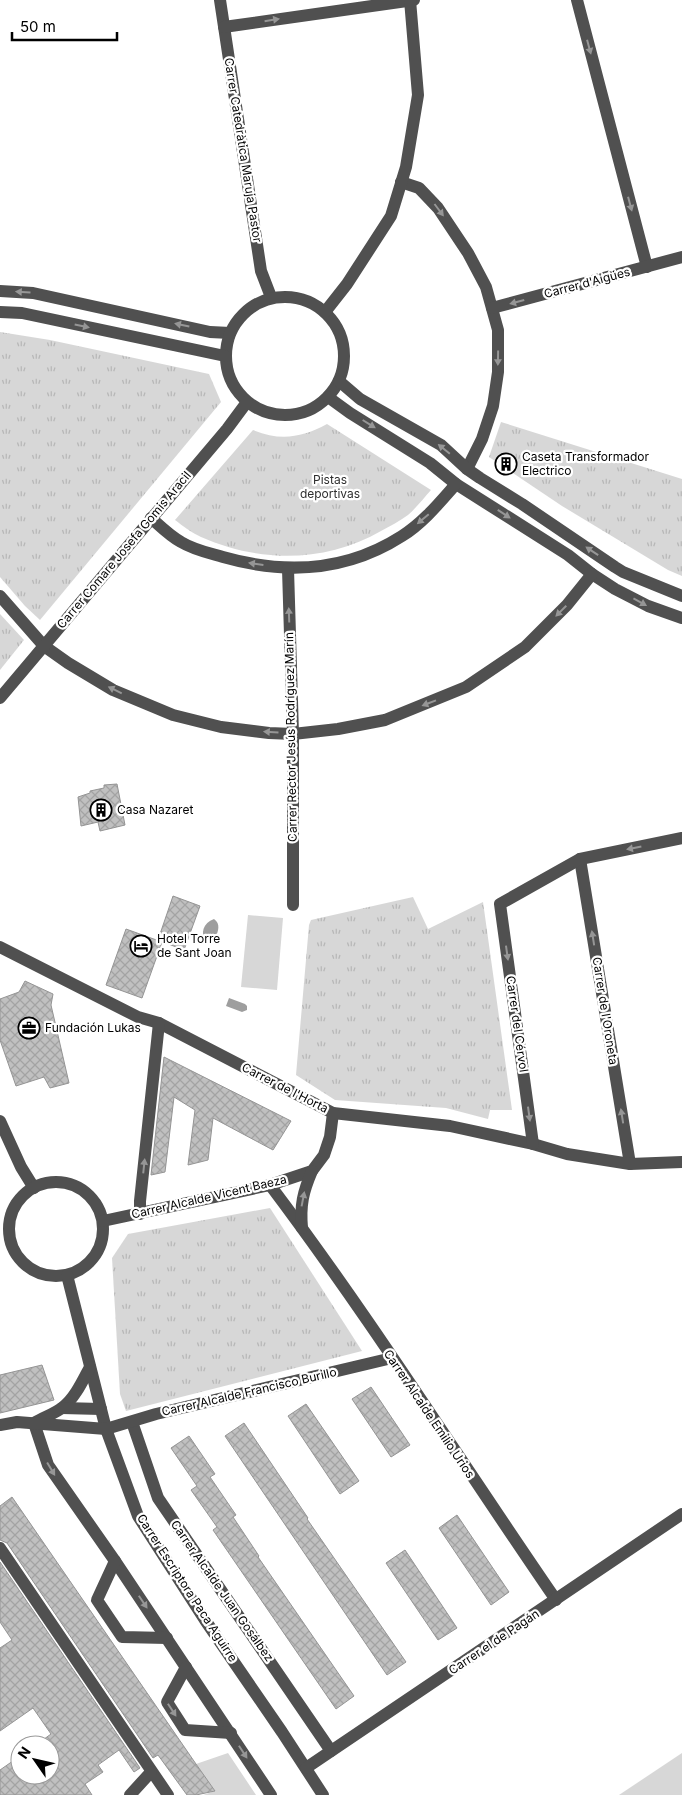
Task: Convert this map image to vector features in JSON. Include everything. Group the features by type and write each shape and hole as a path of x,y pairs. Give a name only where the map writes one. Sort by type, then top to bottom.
{"street":[{"name":"Carrer Catedràtica Maruja Pastor","path":"220,0 261,271 271,297"},
{"path":"224,27 412,0 418,96 406,167 392,216 347,284 325,312"},
{"path":"577,0 647,267"},
{"path":"401,182 419,188 438,208 468,253 486,287 499,333 498,372 494,398 482,439 467,469"},
{"name":"Carrer d'Aigües","path":"492,308 682,257"},
{"path":"0,291 33,293 210,332 230,333"},
{"path":"290,296 309,301 325,312 337,326 344,343 344,363 339,381 328,397 317,406 289,415 274,414 260,410 247,402 231,382 225,356 230,333 237,320 258,302 271,297 290,296"},
{"path":"0,312 22,313 225,356"},
{"path":"339,381 360,399 441,446 467,469 623,572 682,596"},
{"path":"328,397 430,463 456,484 568,555 592,574 648,606 682,618"},
{"name":"Carrer Comare Josefa Gomis Aracil","path":"0,698 247,402"},
{"path":"151,518 179,541 196,550 240,562 288,569 311,568 342,563 376,551 403,536 430,513 456,484"},
{"name":"Carrer Rector Jesús Rodríguez Marín","path":"288,569 293,734 293,905"},
{"path":"0,596 44,646 113,690 166,714 221,727 293,734 338,729 385,720 466,687 525,647 574,598 592,574"},
{"path":"580,859 682,838"},
{"name":"Carrer del Cérvol","path":"534,1144 500,904 580,859"},
{"name":"Carrer de l'Oroneta","path":"580,859 630,1164"},
{"name":"Carrer de l'Horta","path":"0,947 138,1017 159,1023 333,1113 450,1126 534,1144 567,1154 630,1164 682,1162"},
{"path":"140,1214 159,1023"},
{"path":"302,1228 301,1209 303,1193 312,1171 324,1155 330,1137 333,1113"},
{"path":"0,1121 21,1167 34,1188"},
{"name":"Carrer Alcalde Vicent Baeza","path":"102,1222 270,1185 312,1171"},
{"path":"49,1183 64,1183 79,1188 90,1196 98,1207 102,1222 103,1234 99,1248 92,1260 80,1270 67,1275 53,1277 40,1274 28,1267 5,1244 9,1232 10,1219 15,1206 23,1196 34,1188 49,1183"},
{"name":"Carrer Alcalde Emilio Urios","path":"270,1185 392,1358 556,1600"},
{"name":"Carrer Escriptora Paca Aguirre","path":"67,1275 106,1429 138,1516 205,1620 323,1795"},
{"name":"Carrer Alcalde Francisco Burillo","path":"0,1425 17,1422 106,1429 392,1358"},
{"path":"90,1367 72,1397 62,1408 34,1423 48,1465 115,1561 271,1795"},
{"path":"62,1408 101,1409"},
{"name":"Carrer Alcalde Juan Gosálbez","path":"132,1422 158,1498 332,1750"},
{"name":"Carrer el de Pagán","path":"306,1768 682,1514"},
{"path":"0,1548 168,1795"},
{"path":"115,1561 97,1600 122,1637 167,1638"},
{"path":"186,1667 167,1702 185,1730 230,1733"},
{"path":"130,1795 151,1772"}],"green space":[{"path":"0,332 50,340 209,374 221,402 40,620 0,577"},
{"path":"501,422 682,479 682,576 668,570 562,506 489,457"},
{"name":"Pistas deportivas","path":"327,424 431,490 408,515 391,525 360,542 315,554 292,556 246,552 223,546 201,537 175,520 253,430 281,437 299,435"},
{"path":"0,614 24,640 0,670"},
{"path":"413,897 428,929 483,902 512,1110 490,1110 488,1119 446,1108 335,1100 296,1075 309,925 311,920"},
{"path":"248,915 283,918 277,990 241,987"},
{"path":"270,1208 362,1351 126,1411 120,1394 112,1258 128,1234"},
{"path":"228,1753 256,1795 203,1795 215,1791 196,1764"},
{"path":"682,1753 682,1795 619,1795"}],"shaded area":[{"path":"214,919 218,925 217,935 209,943 206,943 203,936 205,926"},
{"path":"229,998 245,1004 247,1010 242,1012 226,1006"}],"building":[{"name":"Casa Nazaret","path":"117,784 125,825 100,831 98,822 81,826 78,797 90,793 90,791 104,788 104,785"},
{"path":"173,896 200,906 184,950 158,940"},
{"name":"Hotel Torre de Sant Joan","path":"126,929 162,942 142,998 106,985"},
{"name":"Fundación Lukas","path":"25,981 53,994 51,1005 69,1083 50,1088 44,1077 16,1086 0,1040 0,999 19,992"},
{"path":"164,1057 291,1121 273,1150 213,1118 208,1160 188,1165 195,1110 174,1097 165,1172 151,1175"},
{"path":"42,1365 54,1400 0,1413 0,1375"},
{"path":"371,1387 410,1445 391,1457 352,1399"},
{"path":"306,1404 359,1481 340,1494 288,1416"},
{"path":"244,1423 307,1519 406,1662 387,1675 225,1436"},
{"path":"189,1436 215,1474 210,1477 236,1515 233,1517 258,1557 354,1696 336,1709 213,1530 217,1527 191,1490 197,1486 171,1448"},
{"path":"12,1497 215,1791 187,1795 158,1755 153,1758 7,1543 0,1540 0,1506"},
{"path":"457,1515 509,1592 491,1605 439,1528"},
{"path":"405,1550 457,1628 438,1640 386,1563"},
{"path":"0,1562 140,1768 134,1772 119,1750 98,1765 103,1772 85,1784 92,1795 0,1795 0,1770 10,1763 10,1785 60,1785 60,1735 50,1735 51,1734 33,1708 0,1731 0,1648 12,1640 0,1622"}],"place":[{"name":"Caseta Transformador Electrico","path":"506,464"},
{"name":"Casa Nazaret","path":"101,810"},
{"name":"Hotel Torre de Sant Joan","path":"141,946"},
{"name":"Fundación Lukas","path":"29,1028"}]}
